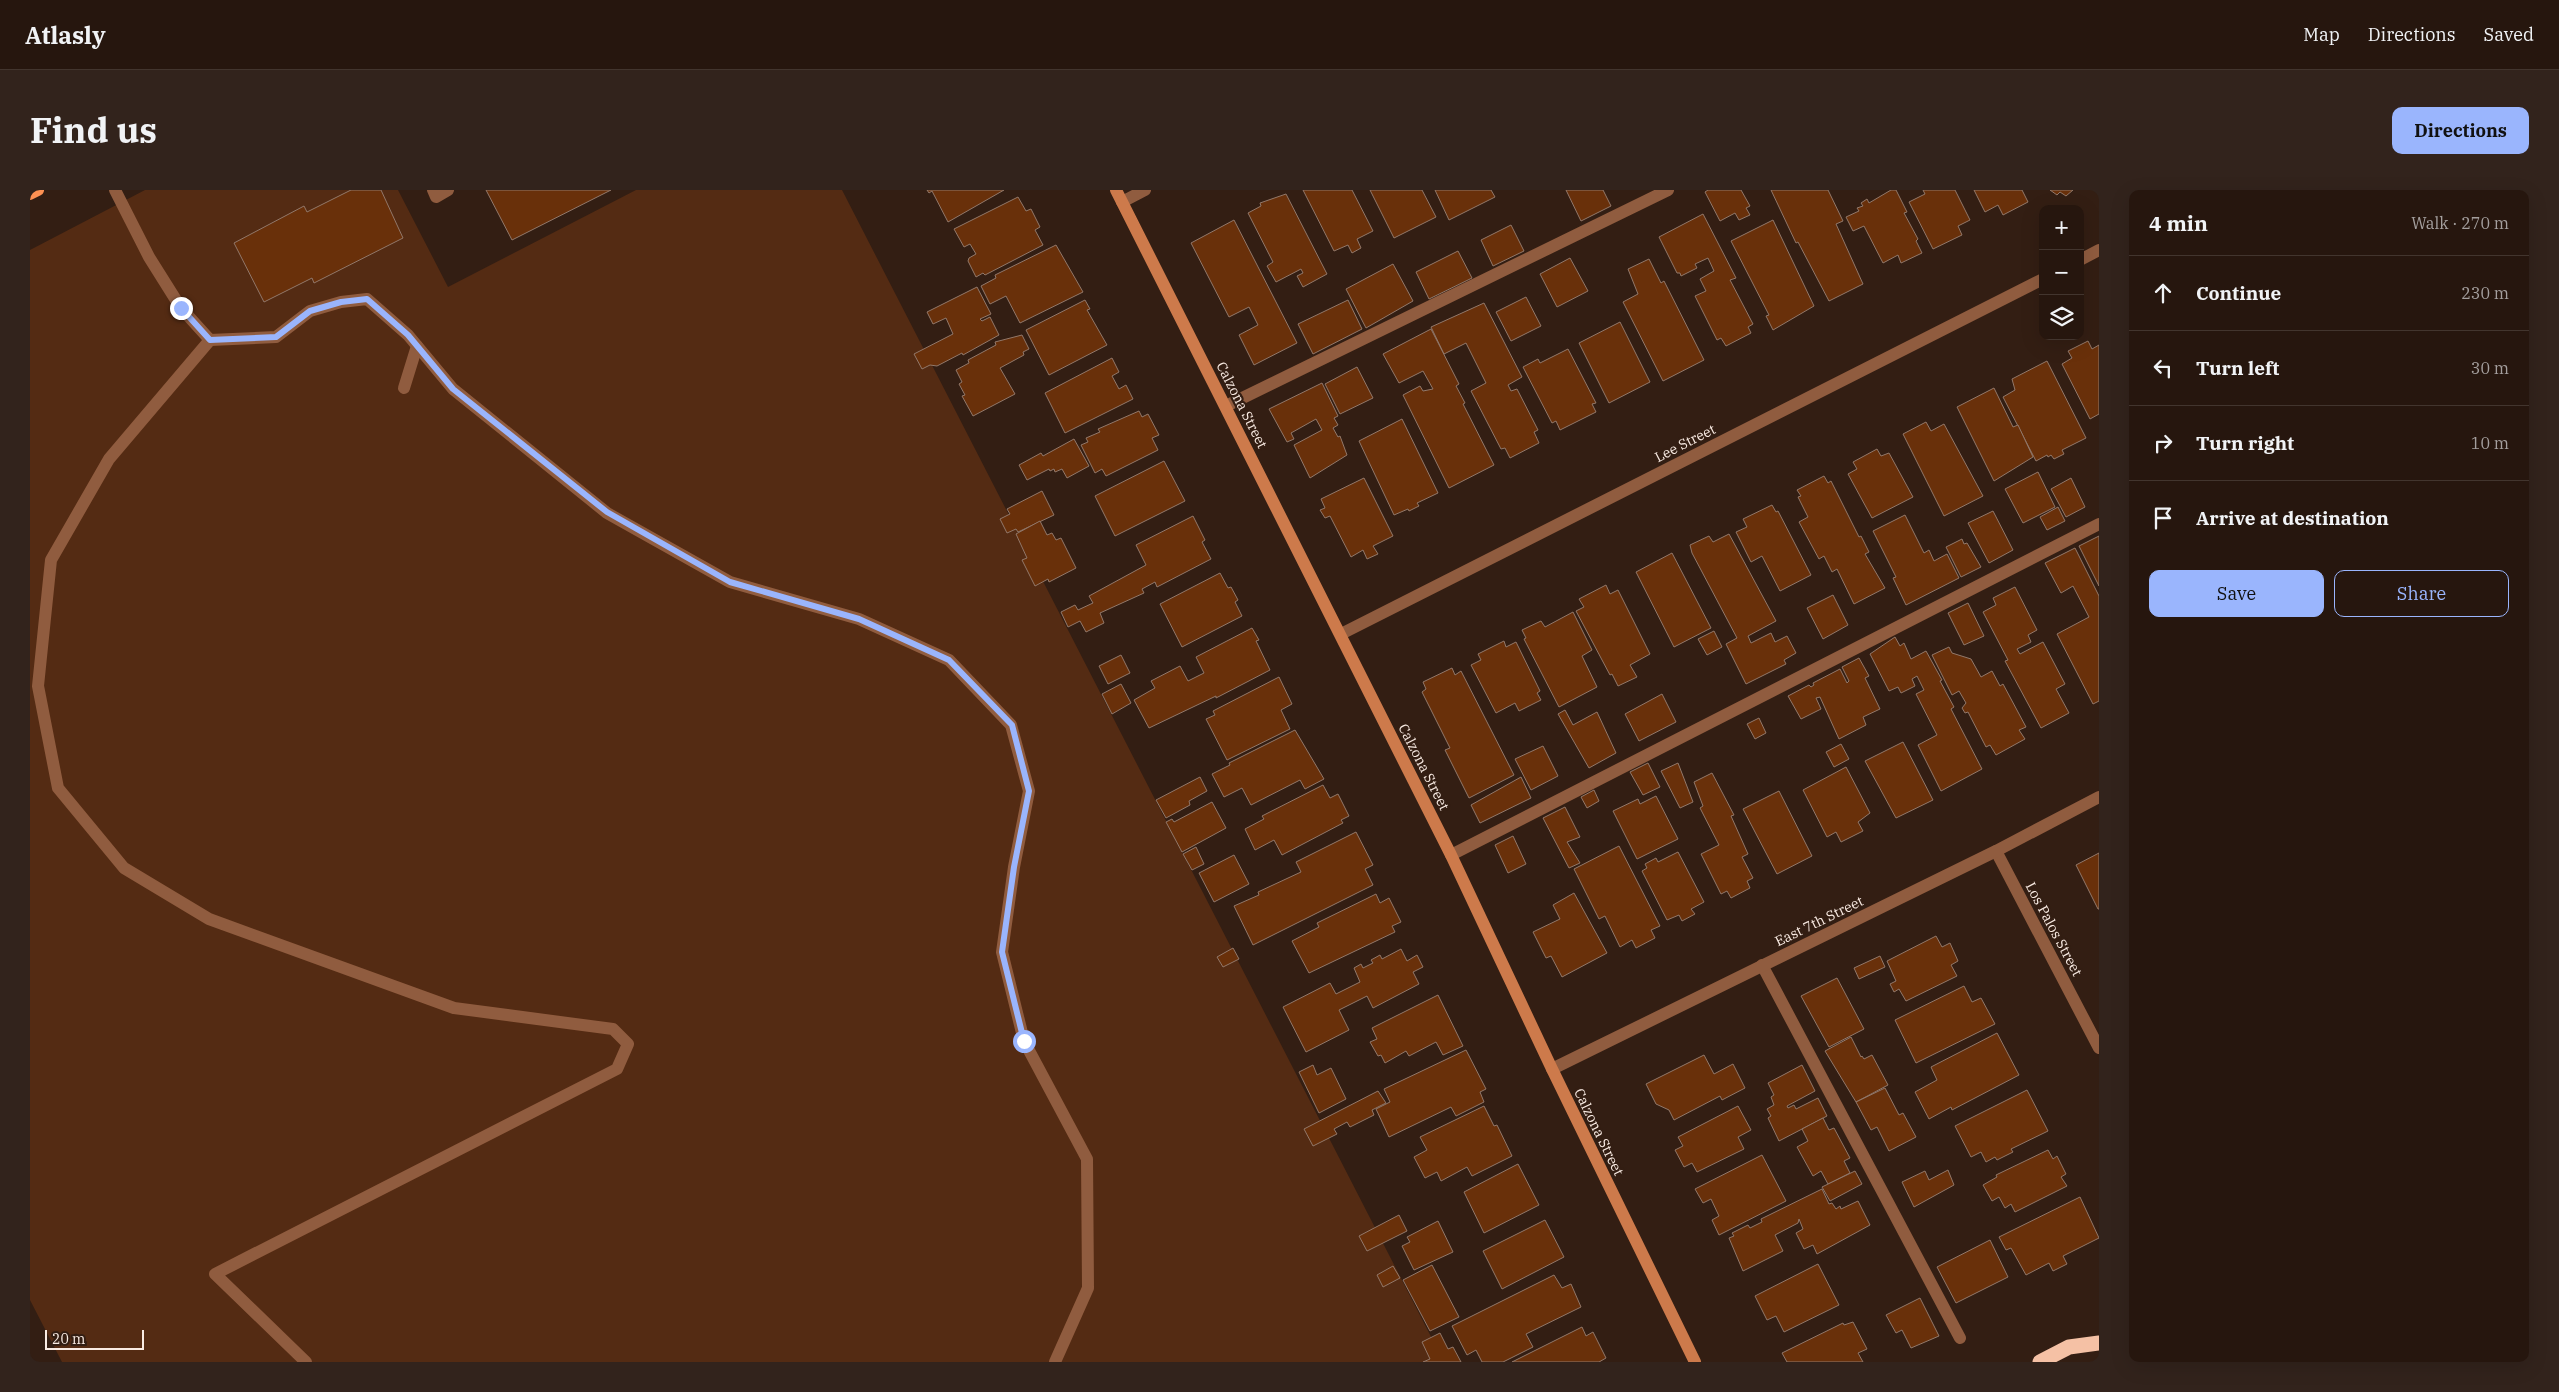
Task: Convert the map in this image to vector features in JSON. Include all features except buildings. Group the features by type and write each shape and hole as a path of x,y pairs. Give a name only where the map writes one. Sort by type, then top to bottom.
{"highway":[{"path":"2040,1362 2069,1347 2099,1343"}],"main road":[{"path":"30,194 38,190"}],"street":[{"path":"115,190 148,257 181,308 210,340"},
{"path":"433,190 436,196 448,190"},
{"name":"Calzona Street","path":"1116,190 1451,855 1552,1069 1696,1362"},
{"path":"1122,202 1145,190"},
{"path":"1226,406 1668,190"},
{"path":"2084,258 2099,250"},
{"name":"Lee Street","path":"1341,634 2039,281"},
{"path":"306,1362 215,1274 617,1069 628,1044 613,1029 454,1008 209,919 124,868 58,788 38,686 51,560 109,459 210,340 276,337 310,311 341,302 367,299 408,335 453,389 607,512 730,582 859,619 949,660 1012,725 1029,791 1014,867 1002,952 1024,1041 1086,1159 1088,1288 1055,1362"},
{"path":"404,388 417,346"},
{"path":"1451,855 2099,524"},
{"name":"East 7th Street","path":"1552,1069 1996,851 2099,797"},
{"name":"Los Palos Street","path":"1996,851 2099,1048"},
{"path":"1762,965 1960,1338"}],"shaded area":[{"path":"145,190 398,190 448,287 636,190 842,190 1444,1362 62,1362 30,1300 30,250"}],"route":[{"path":"181,308 210,340 276,337 310,311 341,302 367,299 408,335 453,389 607,512 730,582 859,619 949,660 1012,725 1029,791 1014,867 1002,952 1024,1041"}]}
